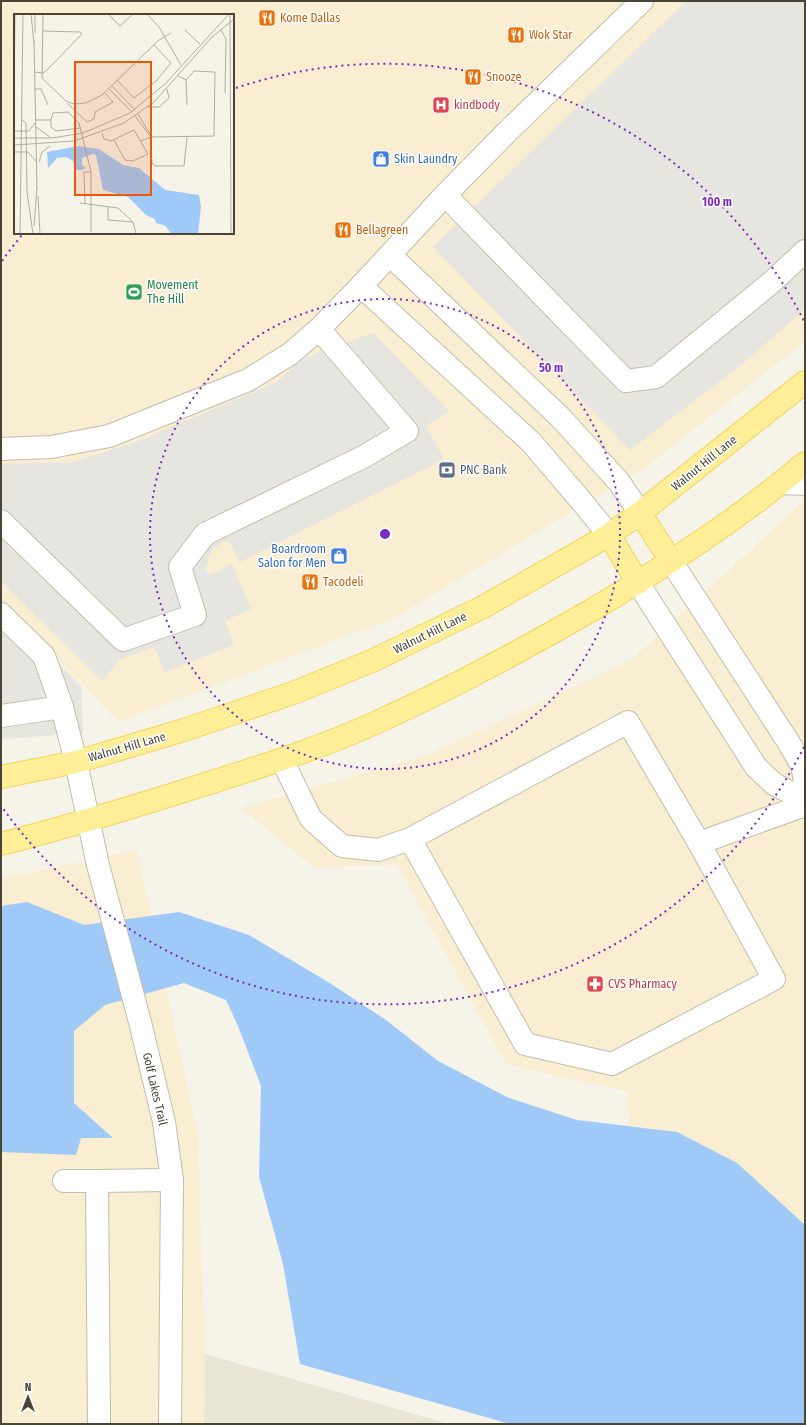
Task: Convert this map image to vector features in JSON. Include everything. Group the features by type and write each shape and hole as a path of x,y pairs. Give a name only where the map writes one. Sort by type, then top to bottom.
{"main road":[{"name":"Walnut Hill Lane","path":"1,777 76,762 184,730 286,695 374,660 483,607 608,535 640,513 805,382"},
{"path":"1,844 89,821 282,760 385,719 525,648 638,583 699,544 782,483 805,463"},
{"path":"640,513 671,561"},
{"path":"608,535 638,583"}],"street":[{"path":"1,449 50,447 109,436 248,380 290,354 319,329 445,195 507,132 642,1"},
{"path":"445,195 626,381 656,377 772,282 805,251"},
{"path":"390,255 561,418 619,482 640,513"},
{"path":"361,286 531,442 608,535"},
{"path":"1,522 123,640 195,614 180,566 205,534 365,456 407,431 319,329"},
{"path":"782,483 805,484"},
{"path":"671,561 789,743 802,766 805,780"},
{"path":"638,583 756,767 774,784 805,800"},
{"name":"Golf Lakes Trail","path":"1,614 44,656 62,707 76,762 103,887 140,1022 164,1122 172,1180 170,1424"},
{"path":"1,716 62,707"},
{"path":"282,760 312,820 342,846 378,850 410,839 628,722 699,844 774,979 612,1064 525,1044 410,839"},
{"path":"699,844 805,805"},
{"path":"64,1182 172,1180"},
{"path":"97,1181 99,1424"}],"shaded area":[{"path":"1,1 805,1 805,341 649,465 394,618 119,722 1,601"},
{"path":"686,1 805,1 805,309 740,366 630,450 433,247"},
{"path":"373,333 449,411 426,426 444,459 240,562 229,541 222,542 210,553 205,570 209,575 232,564 251,609 225,621 234,645 164,672 155,647 120,659 102,681 1,581 1,464 73,462 139,441 278,381 303,358"},
{"path":"805,500 805,1228 677,1132 629,1126 628,1092 506,1064 397,865 313,867 241,808 428,755 631,660"},
{"path":"1,605 81,686 83,733 1,739"},
{"path":"137,850 198,1138 205,1354 204,1424 1,1424 1,879"},
{"path":"205,1354 449,1424 204,1424"}],"water":[{"path":"27,902 84,925 179,912 249,935 328,982 386,1020 438,1061 509,1098 577,1120 677,1132 737,1163 805,1225 805,1424 510,1424 300,1364 283,1264 259,1177 261,1086 238,1026 226,1000 184,983 105,1005 74,1031 74,1103 113,1138 81,1138 76,1155 1,1152 1,906"}],"place":[{"name":"Kome Dallas","path":"267,18"},
{"name":"Wok Star","path":"516,35"},
{"name":"Snooze","path":"473,77"},
{"name":"kindbody","path":"441,105"},
{"name":"Skin Laundry","path":"381,159"},
{"name":"Bellagreen","path":"343,230"},
{"name":"Movement The Hill","path":"134,292"},
{"name":"PNC Bank","path":"447,470"},
{"name":"Boardroom Salon for Men","path":"339,556"},
{"name":"Tacodeli","path":"310,582"},
{"name":"CVS Pharmacy","path":"595,984"}]}
